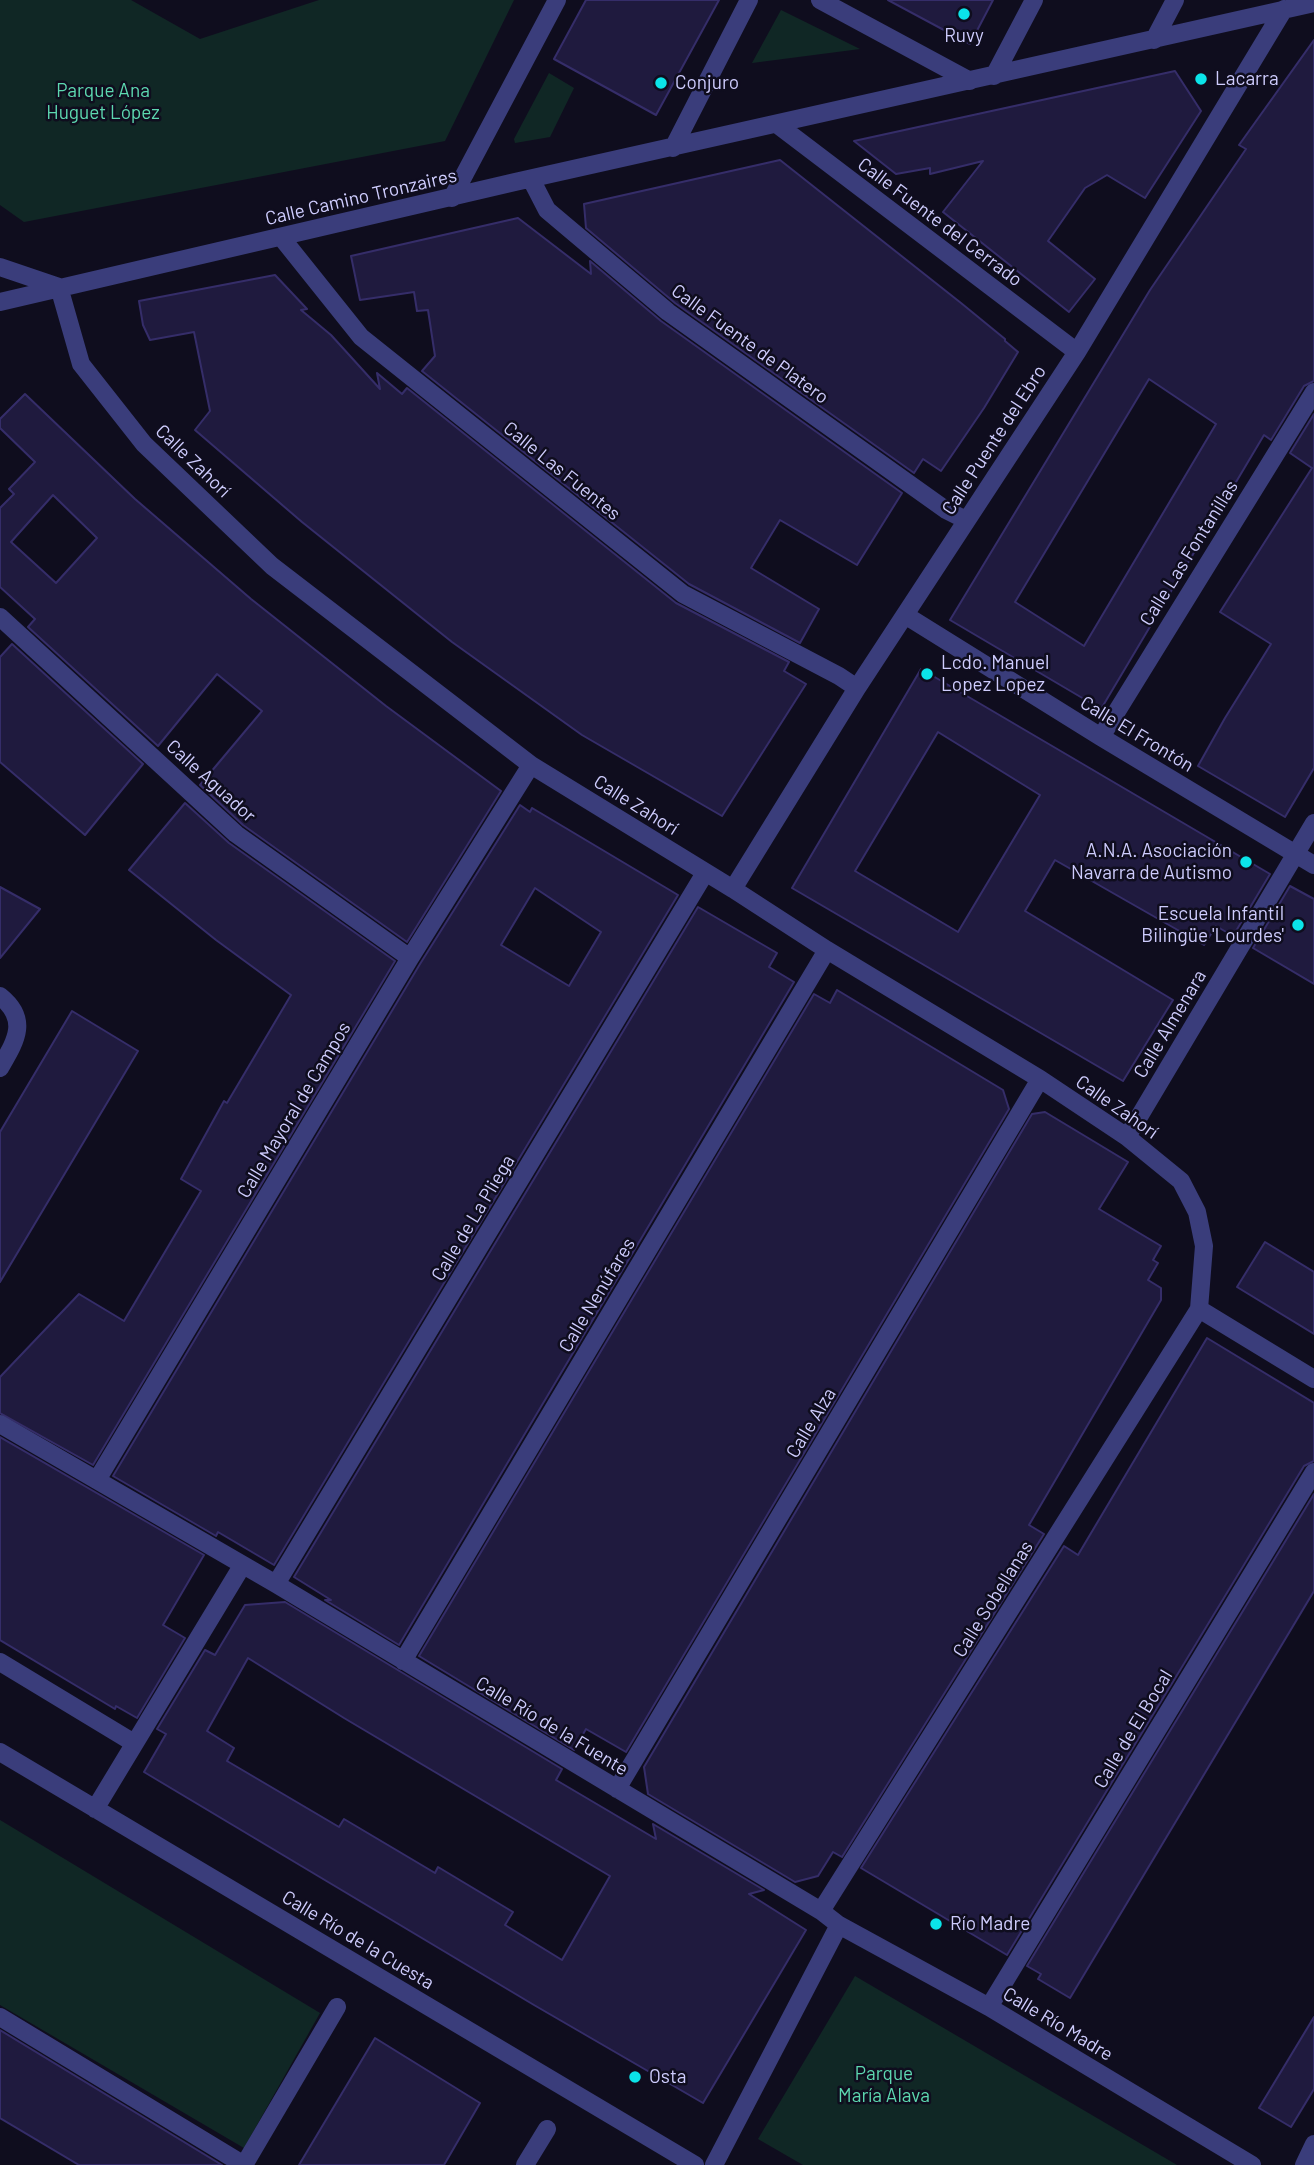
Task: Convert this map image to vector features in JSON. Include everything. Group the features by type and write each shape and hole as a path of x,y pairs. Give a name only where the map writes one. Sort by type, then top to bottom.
{"street":[{"path":"452,198 557,0"},
{"path":"673,148 749,0"},
{"path":"820,0 970,81"},
{"path":"995,76 1034,0"},
{"path":"1154,40 1175,0"},
{"name":"Calle Camino Tronzaires","path":"0,302 531,178 778,125 1314,3"},
{"name":"Calle Puente del Ebro","path":"733,889 857,688 1077,352 1284,9"},
{"name":"Calle Fuente del Cerrado","path":"778,125 1077,352"},
{"name":"Calle Fuente de Platero","path":"531,178 547,210 668,312 946,510 967,520"},
{"name":"Calle Las Fuentes","path":"281,237 361,337 683,594 857,688"},
{"path":"0,267 59,287"},
{"name":"Calle Zahorí","path":"59,287 81,364 144,444 272,566 531,765 1040,1079 1127,1137 1181,1181 1197,1212 1204,1246 1199,1310"},
{"name":"Calle Las Fontanillas","path":"1101,737 1314,392"},
{"name":"Calle El Frontón","path":"905,615 1314,865"},
{"name":"Calle Aguador","path":"0,617 236,834 410,958"},
{"name":"Calle Mayoral de Campos","path":"97,1480 410,958 531,765"},
{"name":"Calle Almenara","path":"1127,1137 1314,823"},
{"name":"Calle de La Pliega","path":"276,1584 705,873"},
{"name":"Calle Nenúfares","path":"402,1661 827,950"},
{"path":"0,996 12,1007 17,1022 17,1039 0,1068"},
{"name":"Calle Alza","path":"617,1789 1040,1079"},
{"path":"1199,1310 1314,1379"},
{"name":"Calle Sobellanas","path":"821,1911 1199,1310"},
{"name":"Calle Río de la Fuente","path":"0,1423 276,1584 821,1911 839,1925"},
{"name":"Calle de El Bocal","path":"989,2007 1314,1472"},
{"path":"95,1809 242,1566"},
{"path":"0,1662 134,1743"},
{"name":"Calle Río de la Cuesta","path":"0,1752 695,2165"},
{"path":"714,2165 839,1925"},
{"name":"Calle Río Madre","path":"839,1925 989,2007 1251,2165"},
{"path":"0,2017 244,2165 337,2007"},
{"path":"525,2165 547,2129"},
{"path":"1304,2165 1314,2144"}],"green space":[{"name":"Parque Ana Huguet López","path":"0,0 131,0 200,39 319,0 514,0 445,141 24,222 0,205"},
{"path":"781,10 860,49 752,63"},
{"path":"549,73 574,88 550,137 515,143 514,139"},
{"path":"0,1820 320,2013 244,2148 0,2005"},
{"name":"Parque María Alava","path":"855,1976 1177,2165 803,2165 758,2139"}],"building":[{"path":"586,0 719,0 656,115 554,59"},
{"path":"888,0 993,0 970,44"},
{"path":"1314,40 1314,381 1304,386 1271,440 1264,435 1101,709 950,620 1150,290 1246,149 1239,145","holes":["1149,379 1216,424 1084,646 1015,602"]},
{"path":"1175,71 1201,111 1145,198 1107,175 1085,188 1048,241 1095,279 1069,312 943,212 983,161 930,174 930,168 896,174 854,141"},
{"path":"780,160 961,303 1018,352 941,471 923,459 914,473 675,303 586,228 584,204"},
{"path":"518,218 591,274 590,261 661,321 902,493 857,565 780,520 751,568 819,609 800,643 689,584 422,371 435,356 428,310 417,311 414,292 360,300 351,256"},
{"path":"275,275 307,309 301,310 331,335 380,389 377,373 402,394 407,388 676,603 789,662 784,671 806,684 722,816 582,735 452,642 302,522 195,430 210,411 194,332 150,340 143,325 139,301"},
{"path":"25,394 135,499 251,599 386,706 501,791 407,942 243,825 200,785 262,711 217,674 158,746 28,627 35,619 0,587 0,508 14,494 9,489 35,462 0,428 0,419","holes":["53,495 97,538 56,583 11,542"]},
{"path":"1314,414 1314,768 1285,817 1198,766 1271,644 1220,612 1312,468 1290,453"},
{"path":"12,644 143,764 85,835 0,762 0,657"},
{"path":"921,669 1270,874 1233,936 1216,926 1204,945 1055,860 1025,911 1173,1000 1123,1081 792,888","holes":["938,732 1040,795 958,932 855,871"]},
{"path":"185,803 229,843 395,961 93,1465 0,1413 0,1377 79,1294 124,1321 201,1191 181,1179 224,1101 227,1103 291,995 216,940 129,870"},
{"path":"520,805 530,812 532,808 678,895 274,1565 218,1532 216,1536 113,1476 420,964","holes":["535,888 601,932 569,986 501,945"]},
{"name":"Escuela Infantil Bilingüe 'Lourdes'","path":"1290,886 1314,899 1314,984 1253,948"},
{"path":"0,887 40,909 0,958"},
{"path":"698,907 777,953 769,967 794,982 399,1645 325,1600 331,1600 294,1577"},
{"path":"837,990 1003,1090 1009,1109 626,1752 586,1729 574,1750 419,1656 814,994 830,1003"},
{"path":"72,1011 138,1051 0,1282 0,1132"},
{"path":"1045,1112 1128,1162 1099,1209 1161,1246 1153,1260 1158,1263 1148,1280 1161,1288 1161,1300 1029,1525 1044,1534 842,1857 833,1852 818,1876 795,1882 648,1794 644,1767 1032,1114"},
{"path":"1265,1242 1314,1272 1314,1334 1237,1287"},
{"path":"1207,1338 1314,1403 1314,1461 1304,1466 1007,1955 861,1868 1064,1546 1078,1555"},
{"path":"0,1437 204,1555 163,1625 185,1638 137,1718 116,1706 115,1709 0,1640"},
{"path":"1314,1494 1314,1591 1070,1998 1038,1979 1041,1974 1027,1966"},
{"path":"285,1602 562,1769 556,1780 656,1839 653,1824 764,1890 749,1894 806,1930 703,2103 144,1772 166,1734 157,1729 205,1650 215,1655 245,1605","holes":["248,1658 610,1876 562,1960 505,1925 513,1912 438,1867 435,1873 344,1819 339,1827 227,1761 234,1748 207,1731"]},
{"path":"1314,2017 1314,2089 1291,2127 1259,2108"},
{"path":"0,2030 222,2165 79,2165 0,2118"},
{"path":"375,2038 480,2103 444,2165 299,2165"}],"place":[{"name":"Ruvy","path":"964,14"},
{"name":"Lacarra","path":"1201,79"},
{"name":"Conjuro","path":"661,83"},
{"name":"Lcdo. Manuel Lopez Lopez","path":"927,674"},
{"name":"A.N.A. Asociación Navarra de Autismo","path":"1246,862"},
{"name":"Escuela Infantil Bilingüe 'Lourdes'","path":"1298,925"},
{"name":"Río Madre","path":"936,1924"},
{"name":"Osta","path":"635,2077"}]}
